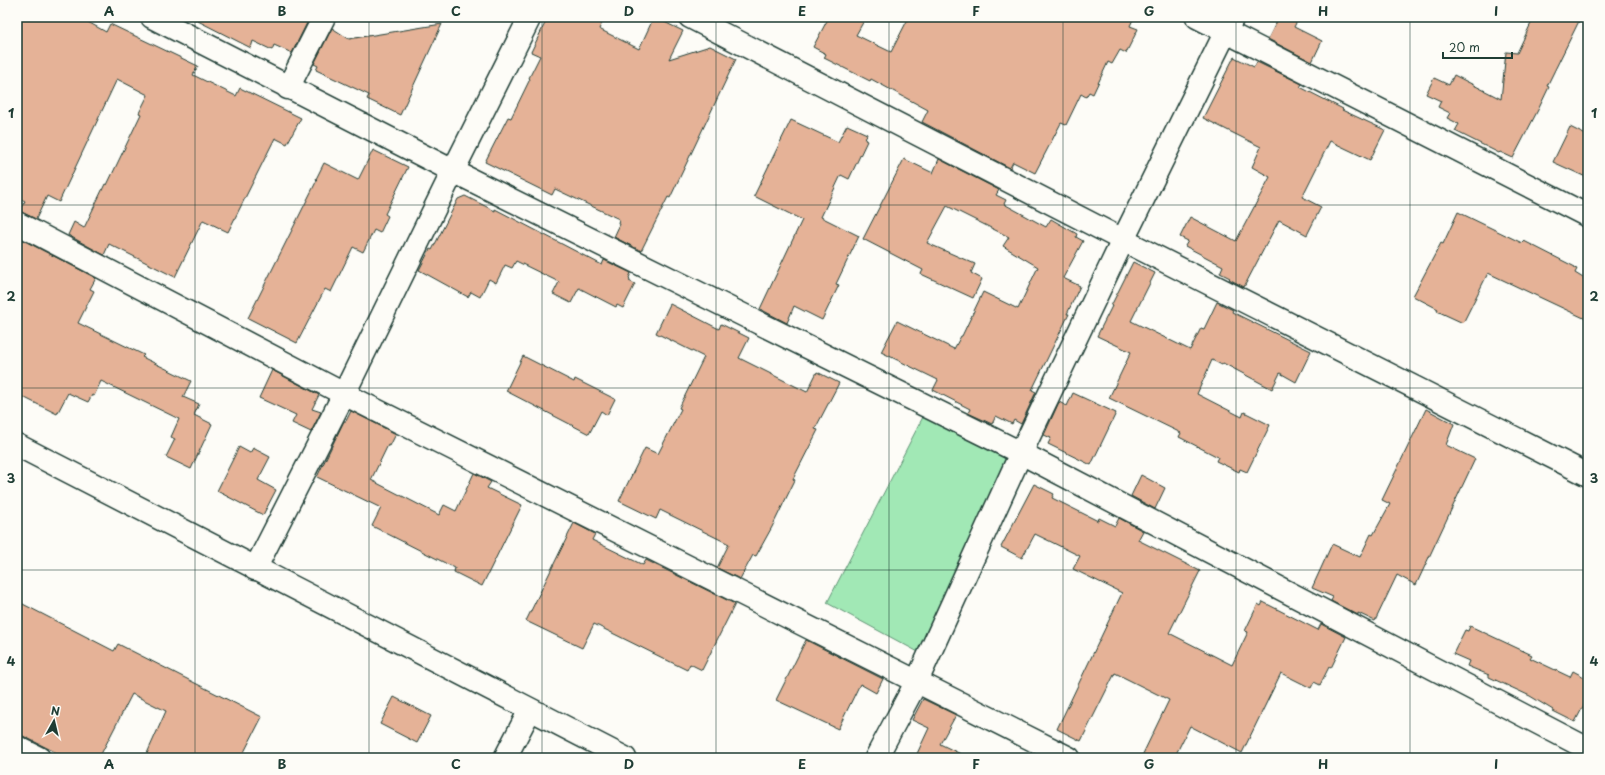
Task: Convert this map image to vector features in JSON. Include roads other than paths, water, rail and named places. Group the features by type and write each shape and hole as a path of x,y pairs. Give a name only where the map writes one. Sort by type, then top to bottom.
{"street":[{"path":"152,17 288,88 453,171 1021,453 1588,749"},
{"path":"288,88 324,17"},
{"path":"255,569 344,394 530,17"},
{"path":"690,17 1123,240 1588,475"},
{"path":"1197,17 1229,24 1588,216"},
{"path":"876,758 917,681 1021,453 1229,24"},
{"path":"17,223 344,394 1069,758"},
{"path":"17,446 625,758"},
{"path":"505,758 530,710"},
{"path":"17,747 39,758"}]}
